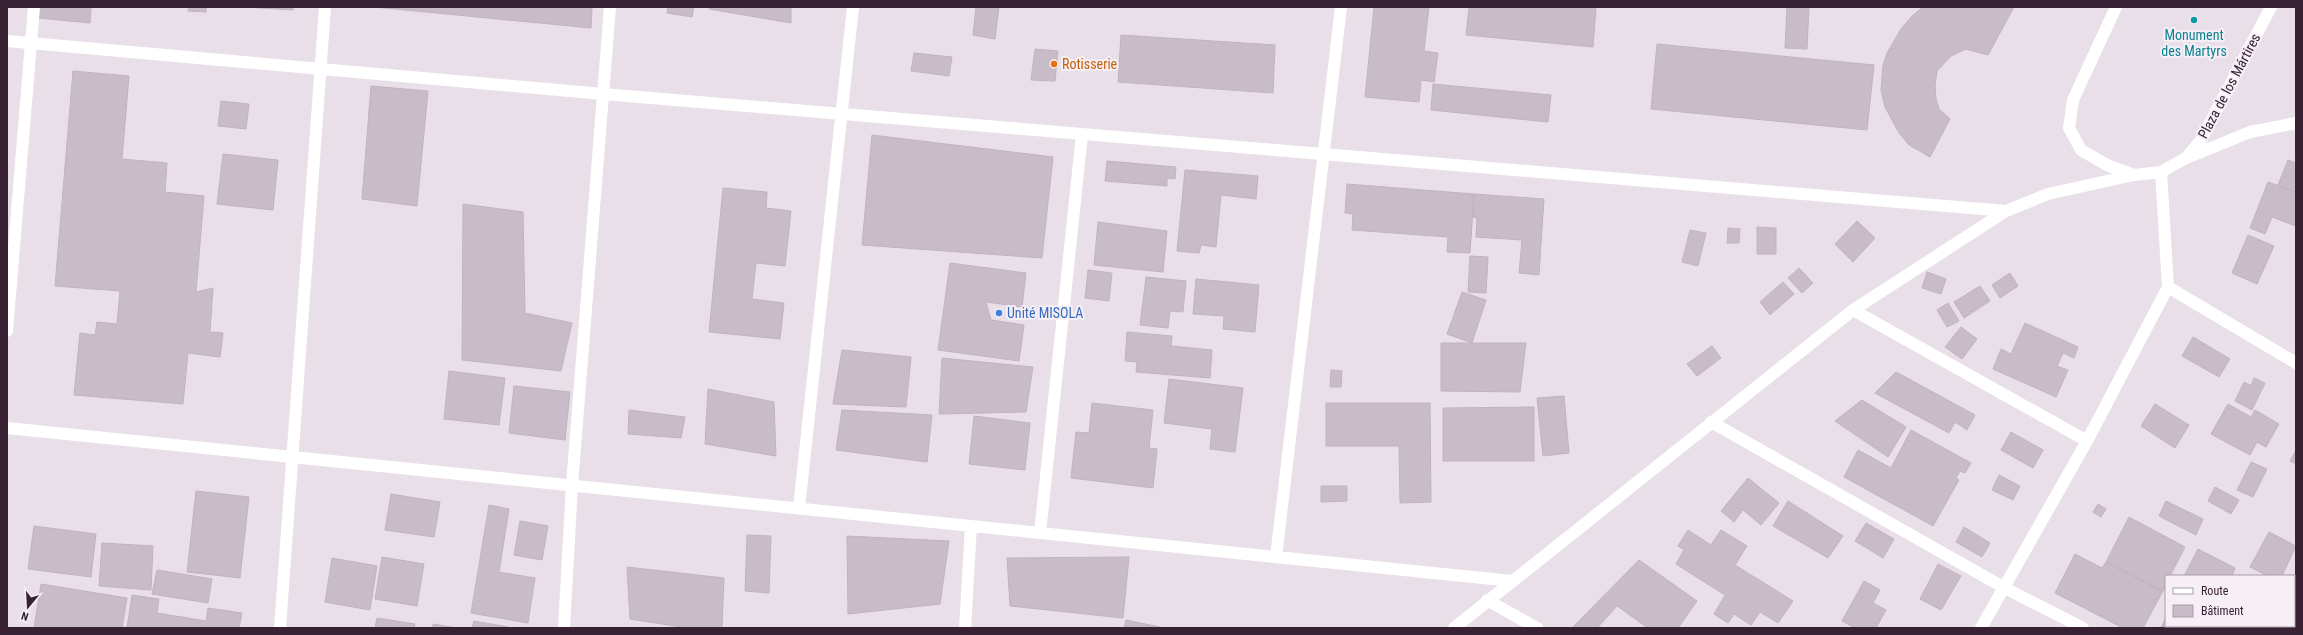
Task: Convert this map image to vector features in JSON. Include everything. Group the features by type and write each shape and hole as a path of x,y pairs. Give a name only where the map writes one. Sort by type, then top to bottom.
{"street":[{"path":"7,331 34,7"},
{"path":"280,628 325,7"},
{"path":"564,628 572,485 610,7"},
{"path":"799,508 853,7"},
{"path":"1276,557 1325,155 1341,7"},
{"name":"Plaza de los Mártires","path":"2116,7 2073,100 2069,128 2081,150 2106,166 2134,174 2161,172 2186,158 2201,140 2271,7"},
{"path":"7,41 603,94 2006,211"},
{"path":"2186,158 2250,132 2296,123"},
{"path":"1040,533 1082,134"},
{"path":"1981,628 2087,441 2168,287 2161,172"},
{"path":"1454,628 1487,600 1853,310 2006,211 2048,194 2134,174"},
{"path":"2168,287 2296,363"},
{"path":"1853,310 2087,441"},
{"path":"1711,422 2004,587 2083,628"},
{"path":"7,428 1512,581"},
{"path":"965,628 971,526"},
{"path":"1487,600 1537,628"}],"building":[{"path":"39,7 91,7 90,23 38,18"},
{"path":"189,7 206,7 206,12 188,11"},
{"path":"244,7 293,7 293,10"},
{"path":"374,7 592,7 591,28"},
{"path":"668,7 694,7 692,17 667,13"},
{"path":"710,7 791,7 791,23 709,9"},
{"path":"976,7 999,7 995,39 973,35"},
{"path":"1374,7 1429,7 1424,51 1438,53 1434,82 1421,80 1419,102 1365,97"},
{"path":"1469,7 1596,7 1593,47 1466,35"},
{"path":"1787,7 1809,7 1807,49 1785,48"},
{"path":"1923,7 2014,7 1988,55 1966,49 1951,56 1937,71 1935,85 1936,99 1939,109 1950,119 1930,157 1909,145 1899,133 1885,107 1881,90 1883,65 1887,53 1901,29 1912,16"},
{"path":"1121,35 1275,45 1273,93 1118,82"},
{"path":"1657,44 1874,65 1867,130 1651,109"},
{"path":"1035,49 1058,51 1055,81 1031,80"},
{"path":"914,53 952,57 949,76 911,71"},
{"path":"73,71 129,76 122,159 167,163 165,192 204,196 196,292 213,288 210,332 223,333 220,357 188,353 183,404 74,395 80,333 95,335 97,322 117,324 120,291 55,286"},
{"path":"1433,84 1551,95 1548,122 1431,110"},
{"path":"371,86 428,91 417,206 362,199"},
{"path":"221,101 249,104 246,129 218,126"},
{"path":"872,135 1053,157 1042,258 862,245"},
{"path":"223,154 278,160 273,210 217,204"},
{"path":"2288,160 2296,163 2296,192 2278,185"},
{"path":"1107,161 1176,167 1175,179 1167,178 1167,186 1105,181"},
{"path":"1185,170 1258,176 1256,199 1221,195 1216,247 1201,245 1199,253 1177,251"},
{"path":"2268,182 2296,192 2296,226 2272,217 2265,234 2250,228"},
{"path":"1347,184 1474,194 1470,253 1447,252 1448,237 1352,230 1353,214 1345,213"},
{"path":"723,188 767,192 766,208 791,211 785,266 756,263 752,299 784,303 780,339 709,332"},
{"path":"1474,194 1544,199 1539,275 1519,273 1522,240 1476,237 1477,218 1473,217"},
{"path":"463,204 523,212 525,313 572,323 561,371 462,360"},
{"path":"1857,221 1875,238 1853,262 1835,244"},
{"path":"1098,222 1167,231 1163,272 1094,265"},
{"path":"1757,227 1776,228 1776,254 1757,254"},
{"path":"1728,228 1740,229 1739,243 1727,243"},
{"path":"1690,230 1706,233 1698,266 1682,262"},
{"path":"2248,235 2274,246 2257,284 2232,273"},
{"path":"1470,256 1488,257 1486,293 1468,292"},
{"path":"950,263 1026,273 1022,307 986,302 991,320 1024,325 1019,361 938,350"},
{"path":"1799,268 1813,283 1802,293 1788,278"},
{"path":"1088,270 1112,273 1109,301 1085,298"},
{"path":"1927,272 1946,279 1941,294 1922,288"},
{"path":"2010,273 2018,286 2000,298 1992,285"},
{"path":"1146,277 1186,281 1183,312 1170,311 1168,328 1140,325"},
{"path":"1196,279 1259,285 1255,332 1223,329 1224,316 1193,314"},
{"path":"1783,282 1794,294 1770,315 1760,302"},
{"path":"1980,286 1990,301 1964,318 1954,302"},
{"path":"1462,292 1486,300 1472,343 1447,334"},
{"path":"1948,303 1959,321 1947,327 1937,310"},
{"path":"2025,323 2078,347 2074,358 2063,353 2057,366 2068,370 2056,397 1993,369 2001,349 2011,354"},
{"path":"1961,327 1977,339 1962,359 1945,347"},
{"path":"1127,332 1172,336 1171,346 1212,350 1210,378 1136,372 1137,362 1125,361"},
{"path":"2193,337 2230,359 2219,377 2182,356"},
{"path":"1441,343 1526,343 1520,392 1441,391"},
{"path":"1712,346 1721,358 1697,376 1687,364"},
{"path":"842,350 911,357 906,407 833,404"},
{"path":"942,358 1033,367 1026,412 939,414"},
{"path":"1331,370 1342,371 1341,387 1330,387"},
{"path":"449,371 505,378 499,425 444,419"},
{"path":"1896,372 1975,415 1967,430 1955,422 1949,433 1875,393"},
{"path":"2254,378 2265,383 2252,410 2235,401 2244,382 2251,386"},
{"path":"1169,379 1243,388 1235,452 1210,449 1212,429 1164,423"},
{"path":"514,386 570,392 565,440 509,433"},
{"path":"708,389 774,402 776,456 705,444"},
{"path":"1564,396 1569,453 1543,456 1537,398"},
{"path":"1862,400 1906,427 1888,457 1835,421"},
{"path":"1092,403 1153,410 1149,448 1157,449 1153,488 1071,478 1076,432 1089,433"},
{"path":"1326,403 1430,403 1431,502 1400,503 1399,446 1326,446"},
{"path":"2155,404 2189,425 2175,448 2141,426"},
{"path":"2228,404 2251,417 2255,410 2279,424 2266,447 2257,442 2250,455 2211,434"},
{"path":"1534,407 1534,461 1443,461 1443,408"},
{"path":"629,410 685,417 681,438 628,434"},
{"path":"842,410 932,415 927,462 836,450"},
{"path":"974,416 1030,423 1025,470 969,464"},
{"path":"1911,430 1971,463 1965,473 1960,471 1956,478 1959,480 1933,526 1844,477 1858,450 1891,468"},
{"path":"2011,432 2043,450 2033,468 2001,450"},
{"path":"2296,450 2296,464 2290,461"},
{"path":"2251,462 2267,469 2253,497 2237,490"},
{"path":"1999,475 2020,486 2013,500 1992,490"},
{"path":"1748,478 1779,503 1761,525 1743,510 1734,522 1721,511"},
{"path":"1321,486 1347,486 1347,501 1321,502"},
{"path":"2215,487 2239,500 2231,514 2208,501"},
{"path":"196,491 249,497 240,578 187,572"},
{"path":"391,494 440,502 434,537 385,530"},
{"path":"1788,501 1843,536 1828,558 1773,526"},
{"path":"2166,501 2203,519 2196,535 2159,516"},
{"path":"2098,504 2106,509 2101,517 2093,512"},
{"path":"489,505 509,509 499,572 535,578 528,623 471,613"},
{"path":"2129,517 2185,547 2171,575 2165,575 2165,587 2163,591 2106,562"},
{"path":"520,521 548,526 542,560 514,555"},
{"path":"1866,523 1894,539 1883,558 1855,541"},
{"path":"34,526 96,534 91,577 28,569"},
{"path":"1964,527 1990,543 1982,557 1956,542"},
{"path":"1688,530 1711,545 1721,530 1747,546 1735,565 1793,601 1778,623 1760,612 1751,625 1734,614 1728,623 1714,614 1725,595 1676,564 1684,550 1678,546"},
{"path":"2269,532 2296,546 2282,575 2266,575 2250,567"},
{"path":"747,535 771,536 769,593 745,591"},
{"path":"847,536 949,541 940,604 848,614"},
{"path":"102,543 153,546 151,590 99,586"},
{"path":"2198,549 2235,568 2232,575 2185,575"},
{"path":"2075,554 2102,568 2106,562 2163,591 2143,628 2123,628 2055,593"},
{"path":"382,557 424,564 417,606 375,599"},
{"path":"1129,557 1123,618 1010,606 1007,558"},
{"path":"332,558 377,566 370,610 325,602"},
{"path":"1639,560 1697,601 1678,628 1648,628 1617,606 1597,628 1572,628"},
{"path":"1938,564 1961,576 1941,610 1920,599"},
{"path":"627,567 724,578 722,628 687,628 630,619"},
{"path":"157,570 212,579 208,603 152,594"},
{"path":"1864,581 1880,590 1873,603 1886,610 1876,628 1855,628 1842,621"},
{"path":"41,584 127,598 122,628 34,628"},
{"path":"132,595 159,599 157,613 206,621 208,608 242,613 239,628 127,628"},
{"path":"377,618 415,624 414,628 375,628"},
{"path":"2165,619 2165,627 2220,628 2161,628"},
{"path":"1126,620 1160,627 1124,628"},
{"path":"474,621 508,627 508,628 472,628"},
{"path":"433,624 457,628 433,628"},
{"path":"2236,627 2258,627 2257,628"}],"place":[{"name":"Monument des Martyrs","path":"2194,20"},
{"name":"Rotisserie","path":"1054,64"},
{"name":"Unité MISOLA","path":"999,313"}]}
